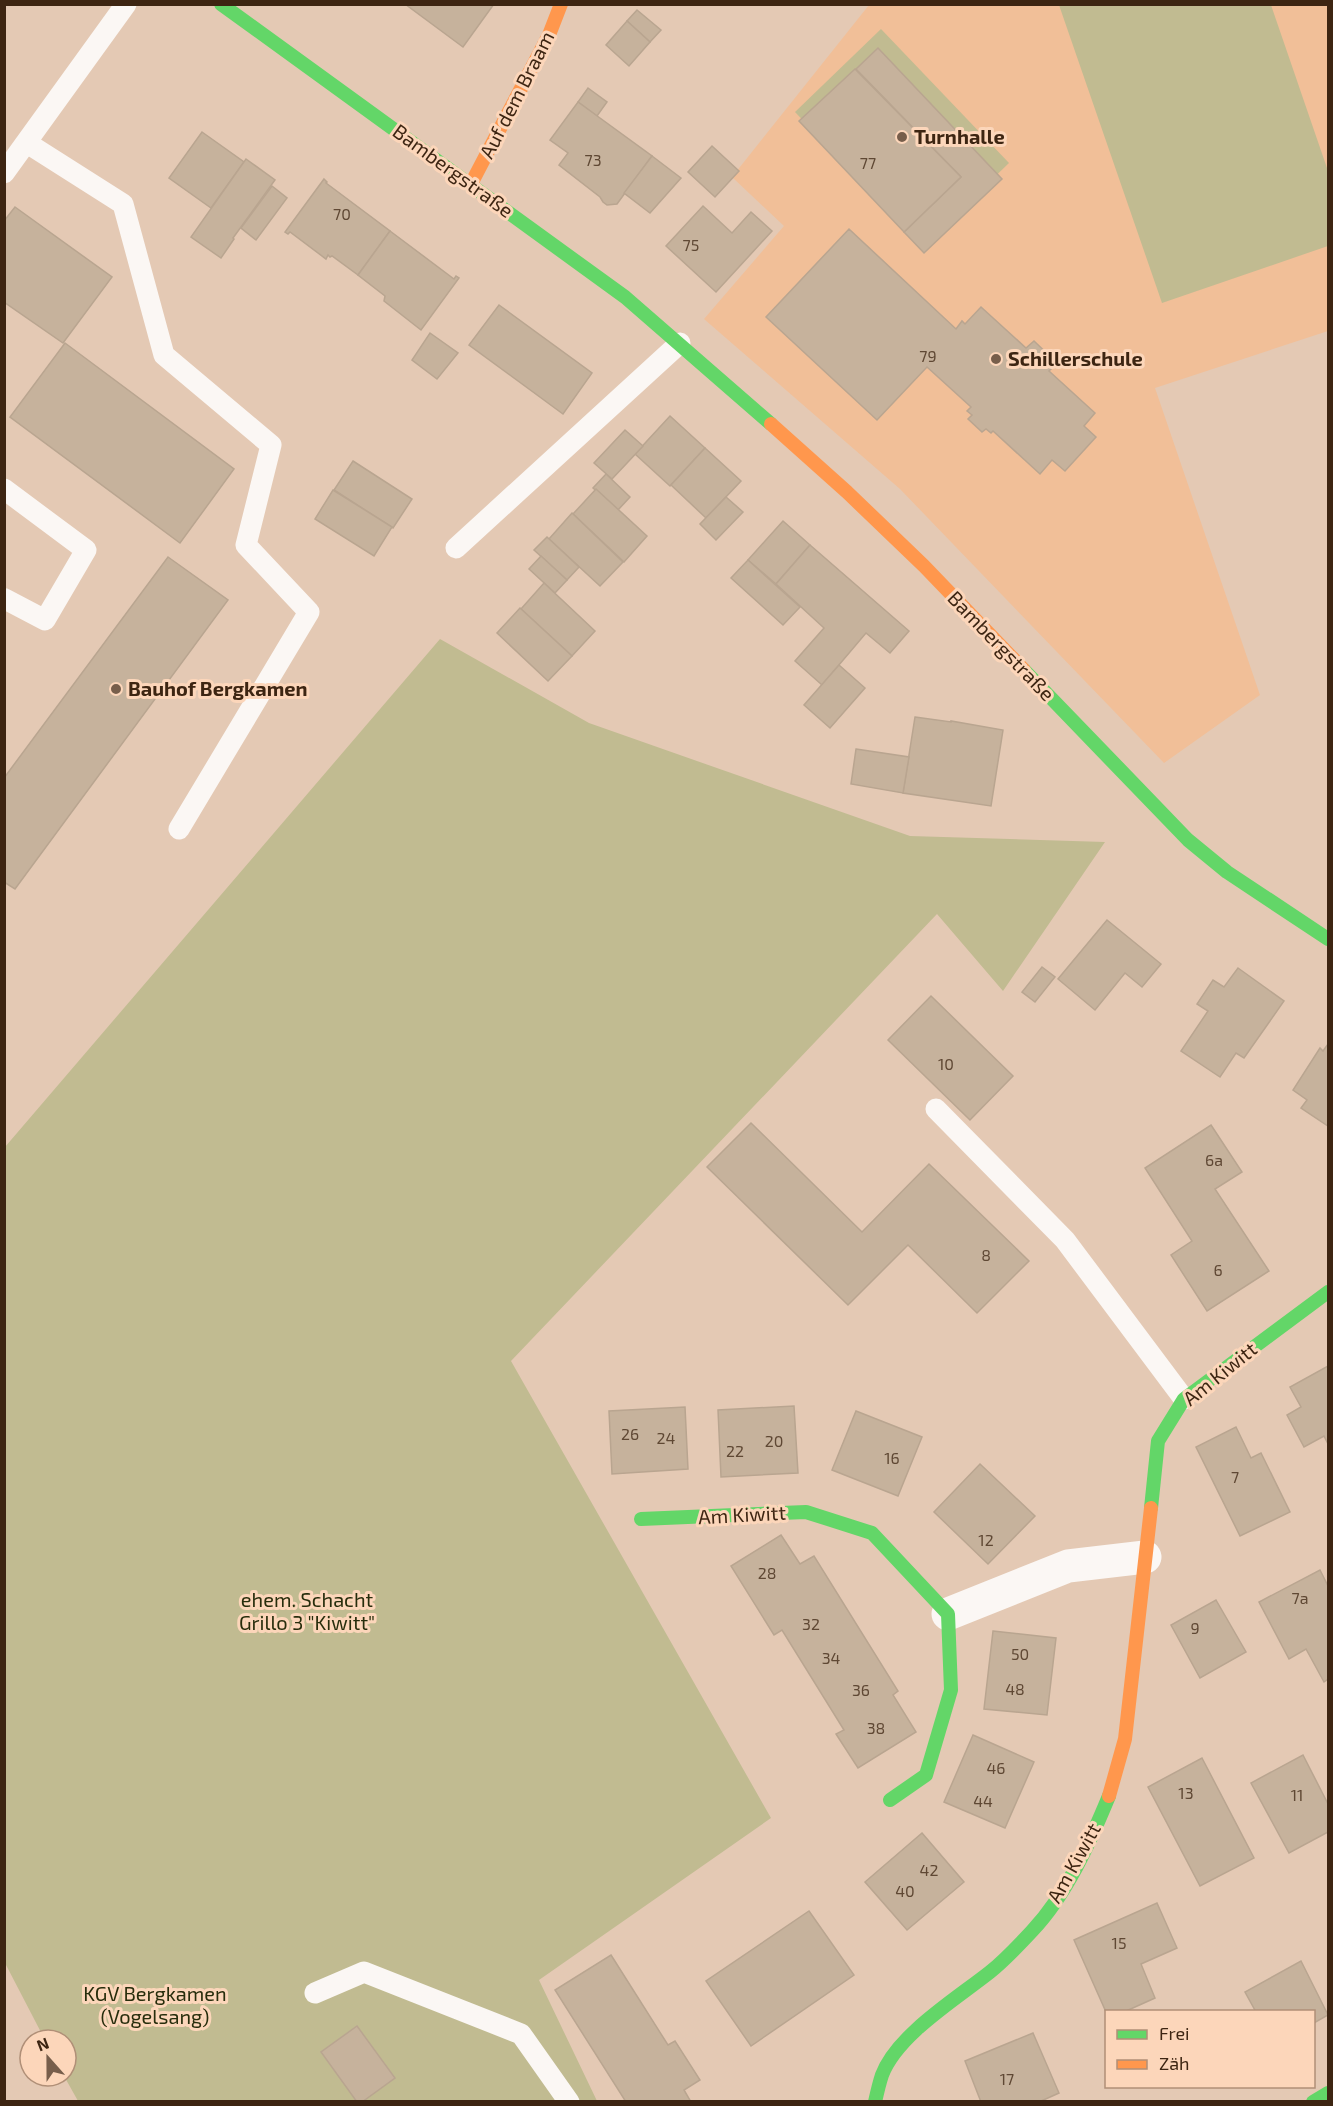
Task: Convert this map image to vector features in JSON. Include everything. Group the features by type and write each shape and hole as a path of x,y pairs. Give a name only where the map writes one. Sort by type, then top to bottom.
{"street":[{"name":"Bambergstraße","path":"221,4 625,297 680,343 847,492 924,566 1188,840 1227,872 1329,939"},
{"name":"Auf dem Braam","path":"471,184 549,35 561,4"},
{"name":"Am Kiwitt","path":"875,2102 882,2074 898,2049 919,2027 992,1970 1034,1929 1067,1883 1089,1843 1112,1790 1125,1739 1158,1441 1184,1400 1329,1292"},
{"name":"Am Kiwitt","path":"641,1520 806,1512 872,1533 948,1614"},
{"path":"891,1800 926,1775 951,1690 948,1614 1068,1566 1145,1557"},
{"path":"1313,2102 1329,2093"}],"lane":[{"path":"7,166 27,143 126,4"},
{"path":"27,143 123,204 164,355 271,445 246,545 309,612 179,829"},
{"path":"456,548 680,343"},
{"path":"4,489 86,550 45,620 4,600"},
{"path":"936,1109 1065,1240 1184,1400"},
{"path":"315,1993 364,1972 521,2034 568,2102"}],"shaded area":[{"name":"Schillerschule","path":"869,5 1328,5 1328,331 1155,388 1260,695 1164,763 900,489 704,319 784,226 732,177"}],"green space":[{"path":"1059,5 1271,5 1328,171 1328,246 1162,303"},
{"name":"Turnhalle","path":"881,29 1009,163 923,246 795,112"},
{"name":"ehem. Schacht Grillo 3 \"Kiwitt\"","path":"440,639 589,723 910,836 1105,842 1003,991 937,914 511,1361 771,1818 539,1980 597,2101 78,2101 71,2088 78,2088 78,2028 39,2028 5,1963 5,1147"}],"building":[{"path":"405,4 494,4 463,47"},
{"path":"637,10 661,30 650,42 627,21"},
{"path":"627,21 650,42 629,66 606,45"},
{"path":"878,48 1002,179 924,253 904,232 961,177 856,69"},
{"path":"855,69 961,177 904,232 799,121"},
{"path":"588,88 607,102 597,116 578,102"},
{"path":"578,102 652,156 617,204 607,205 559,165 568,153 550,140"},
{"path":"202,132 244,162 211,208 169,178"},
{"path":"712,146 739,171 715,197 688,172"},
{"path":"652,156 681,178 650,213 624,193"},
{"path":"246,159 275,180 221,258 191,237"},
{"path":"324,179 326,183 390,231 358,275 332,256 328,255 326,259 290,232 288,234 285,232"},
{"path":"272,186 287,198 256,240 241,228"},
{"path":"703,206 732,233 751,212 772,231 716,292 666,246"},
{"path":"15,207 112,277 63,343 4,302 4,221"},
{"path":"849,229 956,329 962,321 965,324 981,307 1026,348 1034,341 1057,363 1049,371 1095,413 1084,426 1096,437 1065,471 1052,460 1040,474 993,431 991,433 986,429 982,432 968,419 972,415 967,411 971,407 927,367 877,420 766,317"},
{"path":"390,231 454,279 456,276 459,278 421,330 384,301 385,296 358,275"},
{"path":"499,305 592,373 563,414 469,345"},
{"path":"430,333 458,353 437,379 412,360"},
{"path":"65,343 234,469 180,543 10,417"},
{"path":"670,416 705,448 670,486 635,454"},
{"path":"625,430 643,446 612,479 594,463"},
{"path":"705,448 741,481 706,518 671,485"},
{"path":"353,461 412,499 393,528 334,490"},
{"path":"606,474 630,497 618,510 593,488"},
{"path":"596,489 647,536 624,562 573,514"},
{"path":"333,490 392,527 374,556 315,519"},
{"path":"726,497 743,512 716,540 700,524"},
{"path":"572,513 623,562 600,586 549,539"},
{"path":"783,521 810,545 776,584 748,560"},
{"path":"547,537 579,567 567,580 534,550"},
{"path":"810,545 909,631 890,653 866,633 822,685 795,661 824,628 776,584"},
{"path":"541,556 567,580 555,593 529,569"},
{"name":"Bauhof Bergkamen","path":"168,557 228,600 15,889 4,882 4,778"},
{"path":"748,560 800,607 783,625 731,578"},
{"path":"544,583 595,631 572,656 521,609"},
{"path":"520,608 572,656 548,681 497,633"},
{"path":"839,665 865,688 830,728 804,705"},
{"path":"915,717 1003,730 991,806 903,793"},
{"path":"856,749 909,757 903,793 851,784"},
{"path":"1107,920 1161,964 1142,987 1125,973 1095,1010 1058,979"},
{"path":"1042,967 1055,977 1035,1002 1022,992"},
{"path":"1238,968 1284,1001 1244,1058 1236,1053 1220,1077 1181,1051 1208,1011 1197,1004 1213,980 1224,987"},
{"path":"931,996 1013,1076 970,1120 888,1040"},
{"path":"1328,1044 1328,1126 1301,1108 1307,1100 1293,1090 1320,1048 1323,1051"},
{"path":"751,1123 862,1232 929,1164 1029,1261 977,1313 908,1245 848,1305 707,1167"},
{"path":"1211,1125 1242,1172 1215,1189 1269,1271 1207,1311 1171,1255 1192,1241 1145,1168"},
{"path":"1328,1366 1328,1444 1324,1436 1304,1447 1287,1415 1301,1407 1290,1387"},
{"path":"794,1406 798,1473 721,1477 718,1410"},
{"path":"685,1407 688,1469 612,1474 609,1411"},
{"path":"856,1411 922,1437 898,1496 832,1470"},
{"path":"1236,1427 1251,1458 1261,1453 1290,1512 1240,1536 1196,1447"},
{"path":"980,1464 1035,1516 988,1564 934,1512"},
{"path":"781,1535 800,1564 814,1556 898,1691 893,1695 916,1732 858,1768 836,1734 844,1730 782,1630 774,1635 731,1566"},
{"path":"1320,1570 1328,1586 1328,1679 1324,1682 1306,1649 1289,1659 1259,1602"},
{"path":"1216,1600 1246,1652 1200,1678 1171,1625"},
{"path":"993,1631 1056,1638 1047,1715 984,1709"},
{"path":"973,1735 1034,1762 1005,1828 944,1802"},
{"path":"1303,1755 1328,1804 1328,1832 1289,1853 1251,1783"},
{"path":"1202,1758 1254,1858 1200,1886 1148,1787"},
{"path":"922,1833 964,1882 907,1930 865,1882"},
{"path":"1157,1903 1177,1948 1141,1964 1155,1998 1128,2010 1105,2010 1074,1940"},
{"path":"809,1911 854,1975 751,2046 706,1981"},
{"path":"611,1955 668,2045 675,2041 700,2080 684,2090 691,2102 626,2102 555,1990"},
{"path":"1301,1961 1328,2015 1315,2022 1315,2010 1255,2010 1245,1992"},
{"path":"357,2026 395,2078 362,2102 357,2102 321,2052"},
{"path":"1033,2033 1059,2093 1039,2102 981,2102 965,2061"}],"traffic: fast":[{"path":"221,4 625,297 771,424"},
{"path":"1024,670 1188,840 1227,872 1328,939"},
{"path":"1151,1508 1158,1441 1184,1399 1328,1292"},
{"path":"641,1519 806,1512 872,1533 948,1614 951,1690 926,1775 890,1800"},
{"path":"875,2102 882,2075 900,2046 929,2019 990,1972 1022,1942 1045,1916 1067,1884 1109,1796"},
{"path":"1313,2102 1328,2093"}],"traffic: slow":[{"path":"471,184 549,35 561,4"},
{"path":"771,424 847,492 924,566 1024,670"},
{"path":"1109,1796 1125,1739 1151,1508"}],"place":[{"name":"Turnhalle","path":"902,137"},
{"name":"Schillerschule","path":"996,359"},
{"name":"Bauhof Bergkamen","path":"116,689"}],"park label":[{"name":"KGV Bergkamen (Vogelsang)","path":"155,2006"}]}
